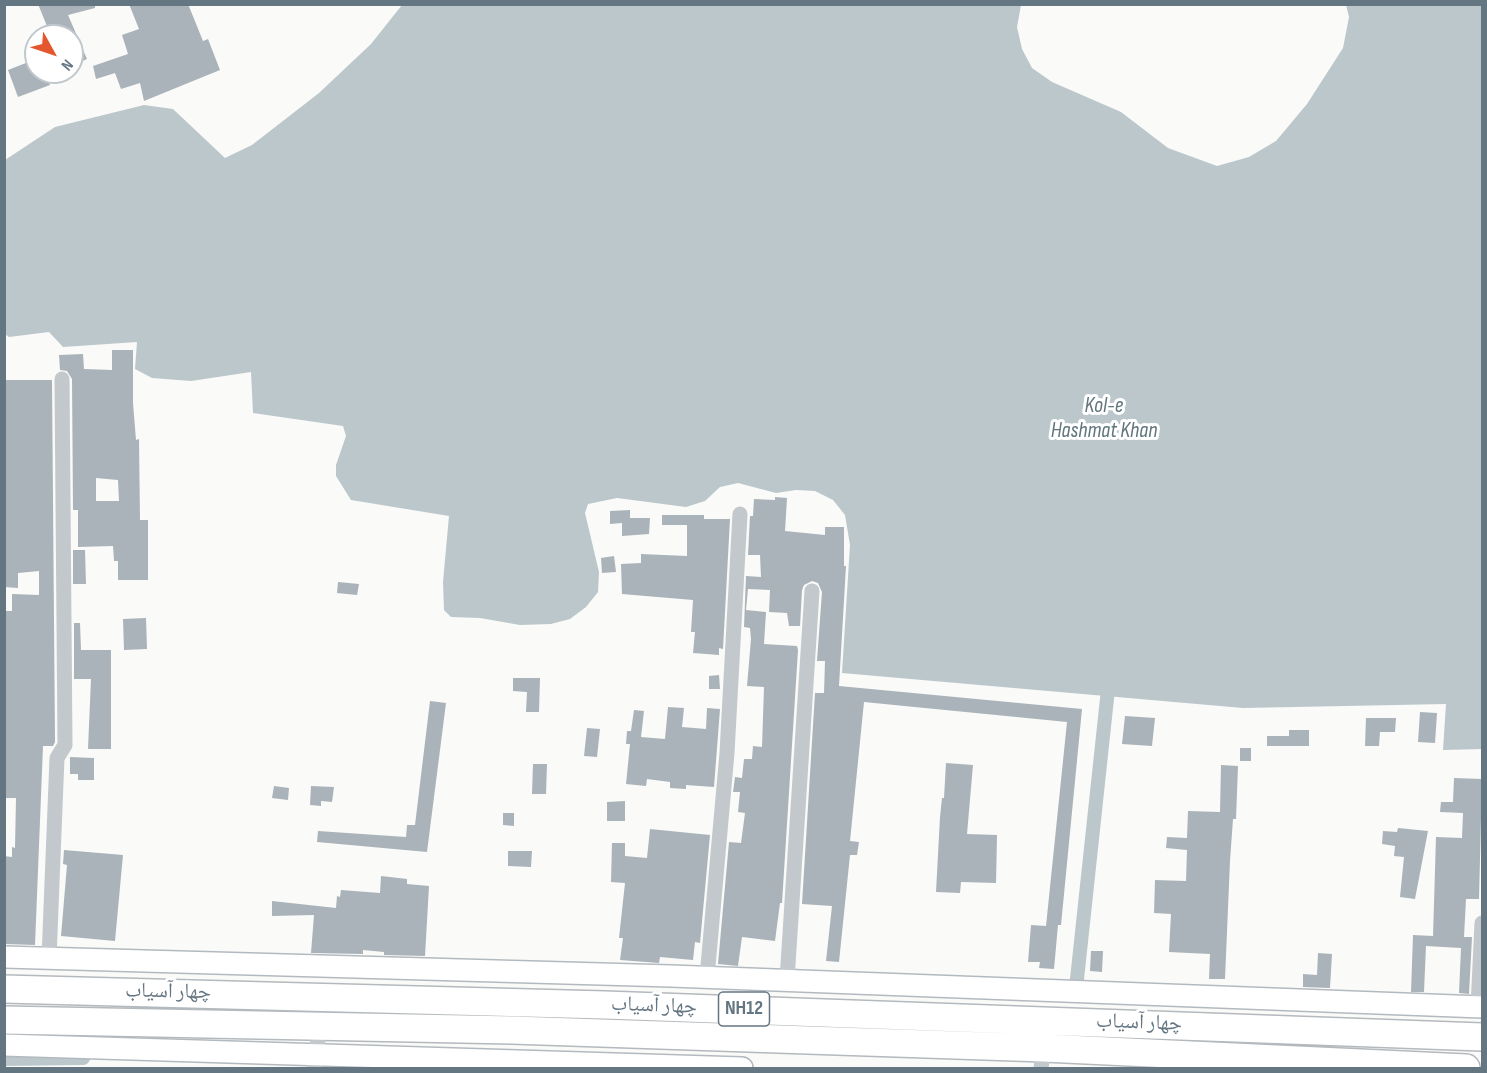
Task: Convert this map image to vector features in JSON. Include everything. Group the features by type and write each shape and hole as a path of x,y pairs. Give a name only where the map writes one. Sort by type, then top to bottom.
{"highway":[{"name":"چهار آسیاب","path":"4,989 363,997 1482,1037"},
{"name":"چهار آسیاب","path":"13,1020 320,1026 1043,1058 1308,1060 1466,1068"},
{"path":"1308,1060 1312,1030"}],"street":[{"path":"49,958 57,758 65,745 62,379"},
{"path":"708,977 727,753 740,514"},
{"path":"787,980 812,591"},
{"path":"4,957 708,977 1480,1007 1482,923"},
{"path":"13,1020 4,1044 316,1062 742,1068"},
{"path":"316,1062 320,1026"}],"water":[{"name":"Kol-e Hashmat Khan","path":"402,5 1021,5 1017,27 1022,49 1032,68 1052,82 1121,112 1168,148 1217,166 1249,157 1276,141 1307,104 1343,48 1349,17 1346,5 1482,5 1482,749 1443,750 1446,704 1243,708 842,673 850,545 845,515 833,500 815,491 796,490 776,493 738,483 720,487 705,501 686,507 617,498 588,504 585,513 599,572 598,592 586,607 570,619 551,624 520,625 480,618 451,617 444,610 443,582 449,516 351,500 336,476 336,465 346,436 343,426 253,413 251,372 191,381 152,378 135,369 137,342 63,347 49,332 9,337 5,334 5,160 55,127 144,105 173,109 225,158 252,145 319,93 371,44"}],"building":[{"path":"38,4 95,4 95,8 68,15 72,24 46,24"},
{"path":"129,4 188,4 203,41 208,39 220,70 144,101 140,83 121,89 115,73 96,79 93,66 128,54 122,35 139,29"},
{"path":"24,64 24,84 50,85 18,97 8,70"},
{"path":"112,350 133,350 133,403 136,440 139,439 140,520 148,520 148,580 118,580 118,561 114,561 113,546 78,547 78,510 73,510 72,379 67,371 60,370 59,355 83,354 84,369 112,370","holes":["96,478 118,480 119,501 96,501"]},
{"path":"4,380 52,380 55,742 53,746 43,746 35,945 4,944 4,856 12,857 12,847 15,848 16,798 4,798 4,611 12,611 12,594 39,595 39,571 18,573 18,588 4,587"},
{"path":"775,497 787,498 785,531 825,535 825,527 844,527 844,566 846,566 839,686 1082,709 1061,925 1058,925 1054,969 1039,968 1040,962 1028,962 1031,925 1046,926 1067,722 864,702 850,841 859,842 857,855 850,855 839,962 826,961 832,906 802,904 815,693 824,693 825,661 817,661 822,592 818,583 812,581 804,585 802,590 800,626 789,626 787,613 769,612 770,590 748,589 746,610 766,612 764,644 797,646 798,650 782,903 780,903 775,941 742,937 738,966 718,964 729,842 741,843 745,813 738,812 740,792 733,792 735,777 742,778 744,759 752,759 753,746 762,747 764,687 747,686 751,639 750,628 744,627 746,576 761,577 760,555 748,555 750,516 753,516 754,499 775,500"},
{"path":"630,510 630,518 650,518 649,534 622,536 622,523 610,524 610,511"},
{"path":"662,515 704,515 704,519 730,519 723,649 719,648 719,655 693,653 695,632 691,632 693,600 622,594 621,564 641,563 641,554 687,556 687,525 662,525"},
{"path":"73,550 85,550 86,584 73,584"},
{"path":"614,556 616,572 602,573 601,558"},
{"path":"338,582 359,584 357,595 337,593"},
{"path":"146,618 147,649 124,650 123,619"},
{"path":"74,623 80,623 81,650 111,650 111,749 88,749 91,679 74,679"},
{"path":"719,675 720,689 709,689 709,676"},
{"path":"513,678 540,678 539,712 526,712 527,692 513,691"},
{"path":"430,701 446,703 427,852 317,842 318,831 406,837 407,825 415,825"},
{"path":"668,707 684,708 682,727 706,729 707,708 720,709 714,787 686,785 686,789 670,788 670,782 647,779 646,786 626,784 630,744 626,744 627,731 631,731 634,710 644,711 641,737 665,739"},
{"path":"1420,712 1437,713 1435,743 1418,742"},
{"path":"1125,716 1155,718 1152,746 1122,744"},
{"path":"1366,718 1396,718 1395,732 1380,732 1379,746 1365,746"},
{"path":"587,728 600,729 597,757 584,756"},
{"path":"1289,730 1309,730 1309,746 1267,746 1267,736 1289,736"},
{"path":"1240,748 1251,748 1251,761 1240,761"},
{"path":"70,757 94,758 94,780 78,780 78,774 70,774"},
{"path":"946,763 973,765 967,834 997,835 996,883 961,882 960,893 936,892 940,817 942,798 944,798"},
{"path":"533,764 547,764 546,794 532,794"},
{"path":"1221,765 1238,766 1236,819 1233,819 1230,861 1225,979 1209,979 1210,954 1169,952 1171,914 1154,913 1155,880 1186,881 1187,850 1166,848 1167,837 1187,838 1188,811 1220,812"},
{"path":"1454,778 1482,779 1479,899 1466,899 1464,937 1472,937 1469,994 1459,993 1461,948 1426,946 1424,992 1411,992 1413,935 1433,936 1436,837 1462,838 1463,813 1440,812 1441,802 1453,802"},
{"path":"274,786 289,788 288,800 272,798"},
{"path":"311,786 334,787 332,802 321,801 321,806 310,805"},
{"path":"625,801 625,821 607,821 607,802"},
{"path":"503,813 514,813 514,826 503,825"},
{"path":"1398,828 1428,831 1415,899 1400,897 1404,857 1394,856 1395,846 1382,844 1383,831 1397,832"},
{"path":"650,829 710,835 700,943 695,942 693,960 660,957 659,963 620,960 623,938 619,938 625,883 611,882 612,843 625,843 625,856 647,858"},
{"path":"64,850 123,855 115,941 61,936 67,865 63,864"},
{"path":"508,851 532,851 531,867 508,866"},
{"path":"381,876 407,879 407,884 429,886 425,956 384,955 384,952 363,950 363,954 311,953 314,915 272,916 272,901 336,908 337,896 340,897 341,890 380,893"},
{"path":"1091,951 1103,951 1102,972 1090,971"},
{"path":"1318,953 1332,954 1330,988 1303,987 1303,974 1317,975"}],"waterway":[{"path":"1077,979 1109,680"},
{"path":"4,1059 83,1058"}]}
